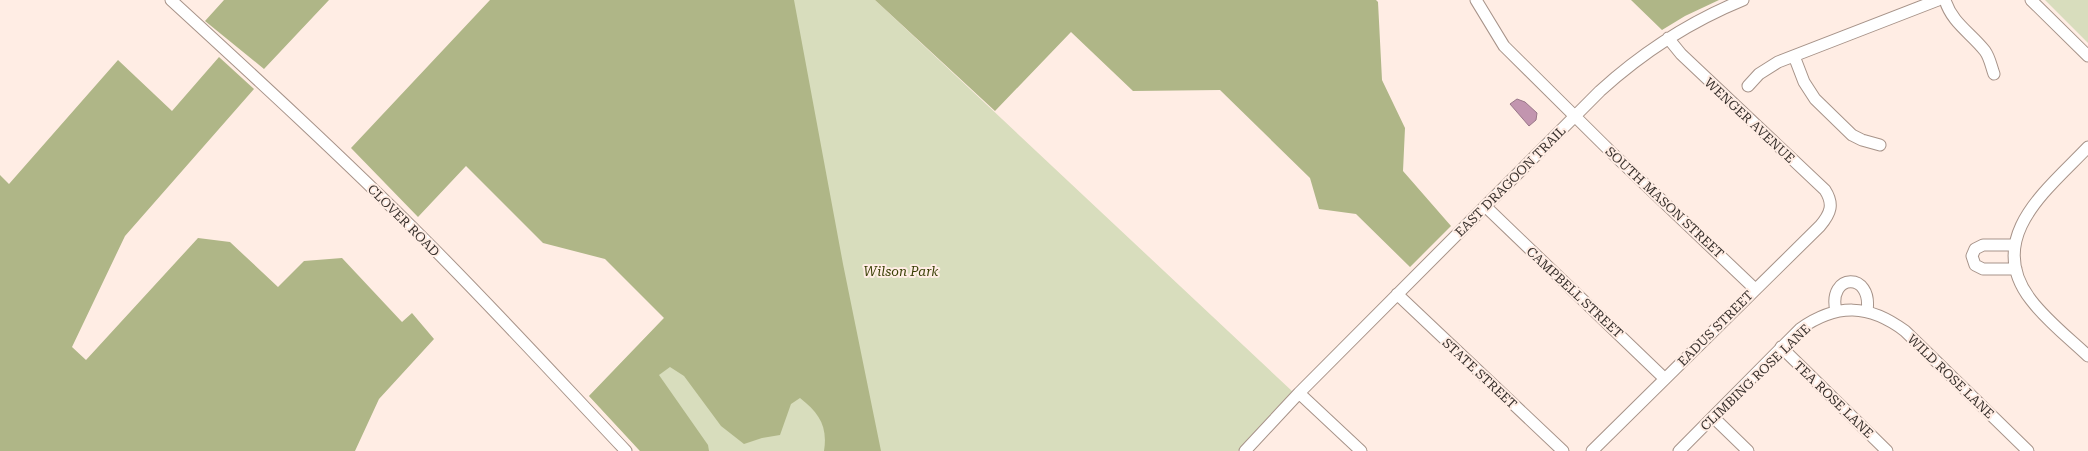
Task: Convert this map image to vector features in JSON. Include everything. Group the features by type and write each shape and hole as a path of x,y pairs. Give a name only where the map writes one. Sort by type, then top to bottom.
{"street":[{"name":"CLOVER ROAD","path":"171,0 292,111 376,191 460,275 626,451"},
{"name":"SOUTH MASON STREET","path":"1476,0 1504,46 1755,289"},
{"name":"EAST DRAGOON TRAIL","path":"1245,451 1299,393 1397,294 1621,72 1668,38 1701,19 1743,0"},
{"path":"1748,86 1767,68 1938,0"},
{"path":"1945,0 1956,22 1984,50 1989,58 1994,74"},
{"path":"2031,0 2088,56"},
{"name":"WENGER AVENUE","path":"1668,38 1681,54 1825,190 1831,202"},
{"path":"1794,56 1804,82 1815,99 1852,135 1862,140 1880,144"},
{"path":"2088,147 2031,207 2019,230 2014,245 2016,269 2021,284 2032,302 2088,356"},
{"name":"EADUS STREET","path":"1592,451 1825,220 1830,212 1831,202"},
{"name":"CAMPBELL STREET","path":"1485,206 1664,378"},
{"path":"2014,245 1983,245 1975,249 1972,256 1975,265 1983,269 2016,269"},
{"path":"1836,311 1834,300 1837,288 1847,282 1859,284 1867,293 1867,311"},
{"name":"STATE STREET","path":"1397,294 1563,451"},
{"name":"WILD ROSE LANE","path":"1836,311 1867,311 1881,316 1905,331 2028,451"},
{"name":"CLIMBING ROSE LANE","path":"1679,451 1800,329 1812,320 1836,311"},
{"name":"TEA ROSE LANE","path":"1781,348 1887,451"},
{"path":"1299,393 1361,451"},
{"path":"1713,417 1748,451"}],"green space":[{"path":"224,0 329,0 264,69 205,21"},
{"path":"490,0 794,0 843,264 881,451 824,451 825,434 821,421 812,409 800,398 791,404 780,435 762,438 744,444 721,426 684,376 670,367 659,375 708,445 709,451 640,451 589,396 664,318 605,259 543,243 466,166 418,217 351,148"},
{"name":"Wilson Park","path":"635,0 875,0 1293,392 1238,451 640,451 589,396 664,318"},
{"path":"875,0 1376,0 1378,2 1382,80 1405,128 1403,171 1451,226 1410,267 1356,214 1319,209 1310,178 1220,90 1133,91 1071,32 995,111"},
{"path":"1631,0 1719,0 1685,16 1662,30"},
{"path":"2045,0 2088,0 2088,43"},
{"path":"219,57 254,89 125,236 72,347 86,360 198,238 230,242 278,287 304,261 342,258 402,322 412,313 434,339 379,399 355,451 0,451 0,175 9,184 118,60 172,111"}],"shaded area":[{"path":"1517,99 1525,102 1537,113 1536,120 1529,126 1510,104"}]}
